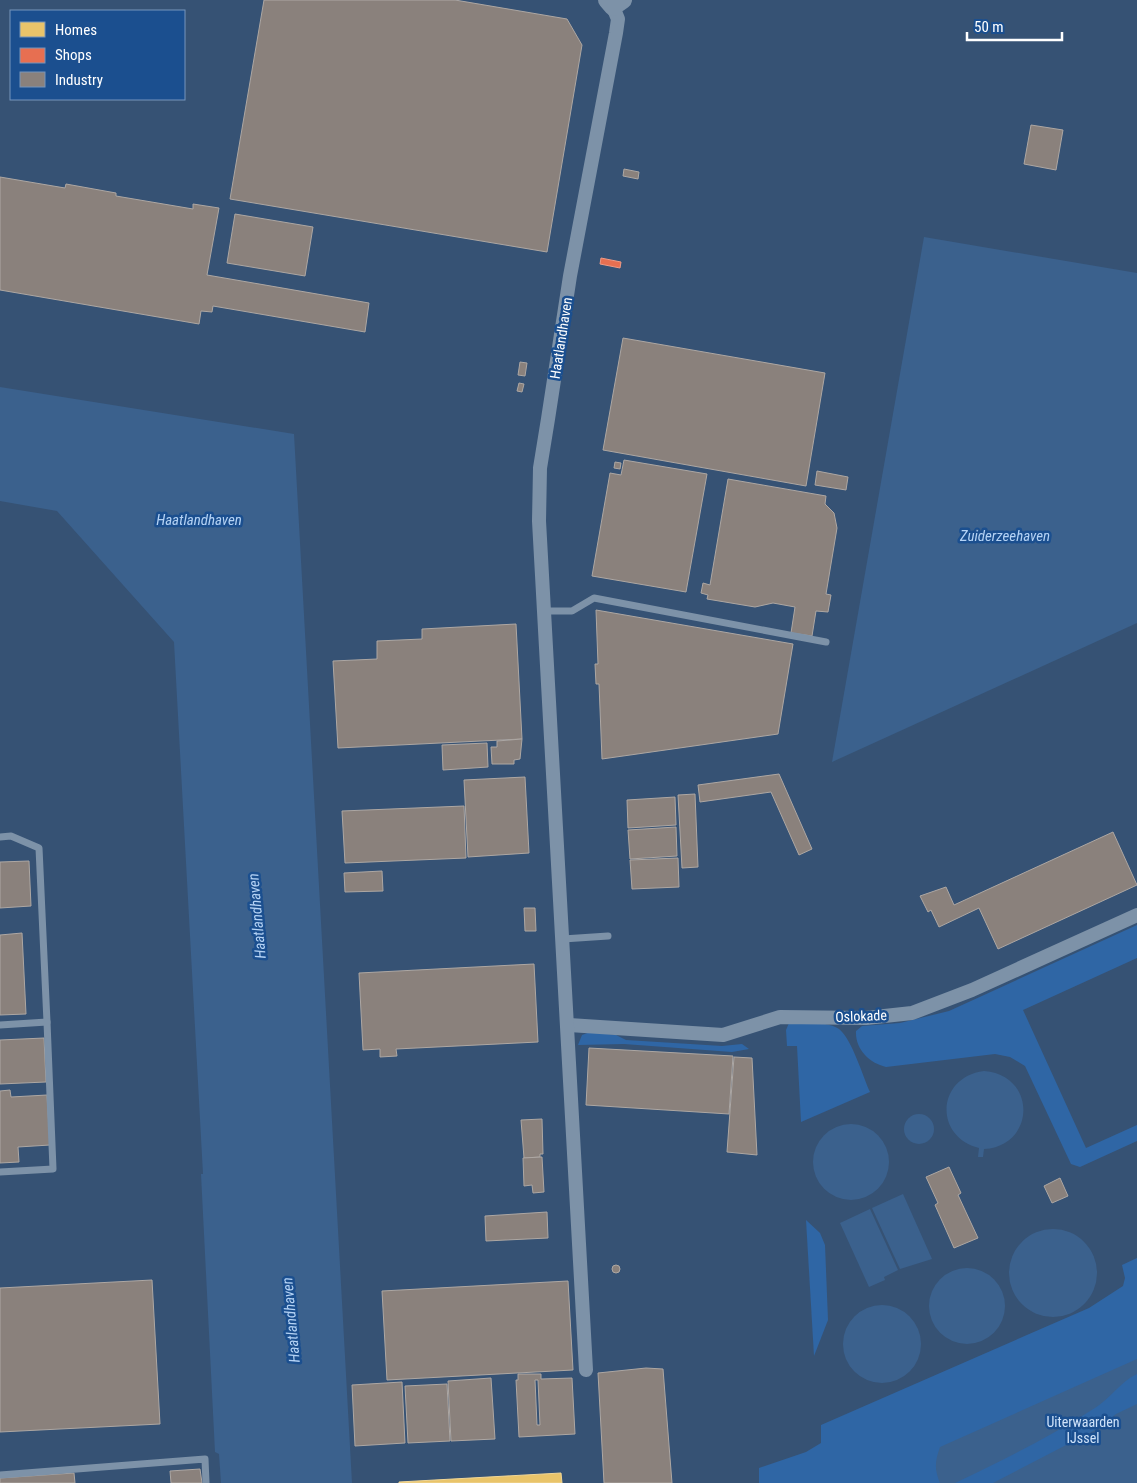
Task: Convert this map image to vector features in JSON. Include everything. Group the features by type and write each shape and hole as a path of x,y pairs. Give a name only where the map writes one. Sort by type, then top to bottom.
{"street":[{"name":"Haatlandhaven","path":"586,1370 539,521 540,468 570,276 616,33 618,19 614,2"},
{"name":"Oslokade","path":"568,1024 723,1035 780,1017 866,1018 912,1012 972,990 1137,915"}],"lane":[{"path":"544,612 572,611 594,598 826,642"},
{"path":"0,837 12,836 39,848 53,1169 0,1172"},
{"path":"563,939 608,936"},
{"path":"0,1024 47,1022"},
{"path":"0,1475 205,1460 206,1483"}],"green space":[{"path":"1137,925 1137,958 1023,1010 1086,1148 1137,1125 1137,1141 1080,1167 1071,1164 1025,1066 1010,1057 995,1054 886,1067 869,1059 858,1044 856,1031 862,1026 900,1023 949,1011"},
{"path":"789,1023 822,1024 839,1029 853,1049 870,1092 801,1122 797,1046 787,1046 786,1030"},
{"path":"590,1032 616,1035 626,1040 722,1046 742,1044 749,1049 732,1052 624,1044 578,1045 582,1035"},
{"path":"806,1220 820,1233 825,1245 828,1320 814,1356"},
{"name":"Uiterwaarden IJssel","path":"1137,1258 1137,1483 759,1483 759,1468 806,1452 821,1443 821,1425 1089,1308 1123,1286 1125,1278 1122,1265"}],"water":[{"name":"Zuiderzeehaven","path":"924,237 1137,273 1137,623 832,762"},
{"name":"Haatlandhaven","path":"0,387 294,434 352,1483 221,1483 219,1454 215,1452 201,1174 203,1174 174,642 57,511 0,501"},
{"path":"984,1071 1001,1075 1014,1084 1021,1097 1023,1110 1021,1124 1013,1136 1001,1145 984,1149 983,1157 978,1157 979,1148 964,1141 954,1132 948,1120 947,1107 950,1095 957,1084 968,1076"},
{"path":"919,1114 929,1119 934,1129 929,1139 919,1144 909,1139 904,1129 909,1119"},
{"path":"844,1124 858,1124 872,1130 883,1141 889,1155 886,1177 878,1189 858,1200 844,1200 830,1194 819,1183 813,1169 813,1155 819,1141 830,1130"},
{"path":"903,1194 932,1259 900,1269 872,1208"},
{"path":"870,1209 898,1270 884,1277 885,1280 869,1287 840,1223"},
{"path":"1053,1229 1070,1233 1084,1242 1093,1256 1097,1273 1093,1290 1084,1304 1070,1313 1053,1317 1036,1313 1022,1304 1013,1290 1009,1273 1013,1256 1022,1242 1036,1233"},
{"path":"967,1268 982,1271 994,1279 1002,1291 1005,1306 1002,1321 994,1333 982,1341 967,1344 952,1341 940,1333 932,1321 929,1306 932,1291 940,1279 952,1271"},
{"path":"882,1305 897,1308 909,1317 918,1329 921,1344 918,1359 909,1371 897,1380 882,1383 867,1380 855,1371 846,1359 843,1344 846,1329 855,1317 867,1308"},
{"path":"1137,1359 1137,1374 1126,1381 1106,1400 1078,1419 1009,1457 955,1483 940,1483 936,1465 940,1447"},
{"path":"1137,1404 1137,1483 993,1483 1097,1429 1116,1414"}],"building: Homes":[{"path":"561,1473 562,1483 399,1483 399,1482"}],"building: Shops":[{"path":"601,258 621,262 620,268 600,264"}],"building: Industry":[{"path":"264,0 455,0 567,19 582,45 547,252 230,199"},
{"path":"1031,125 1063,130 1056,170 1024,164"},
{"path":"624,169 639,172 638,179 623,176"},
{"path":"0,177 65,188 66,184 116,193 116,196 193,209 193,204 219,208 207,275 369,303 365,332 213,306 212,312 201,311 199,324 0,290"},
{"path":"235,214 313,227 305,276 227,263"},
{"path":"623,338 825,373 806,486 603,450"},
{"path":"520,362 527,363 525,376 518,375"},
{"path":"519,383 524,384 522,392 517,391"},
{"path":"624,460 707,474 686,592 592,576 610,473 621,475"},
{"path":"615,462 621,463 620,469 614,468"},
{"path":"817,471 848,477 846,490 815,485"},
{"path":"728,479 826,496 825,504 834,513 837,528 826,594 831,595 828,612 816,611 812,636 791,633 795,607 773,603 755,607 707,599 708,595 701,593 703,583 710,585"},
{"path":"596,610 793,644 778,734 602,759 599,684 596,684 595,664 598,664"},
{"path":"516,624 522,739 338,748 333,661 377,659 377,641 422,639 422,629"},
{"path":"522,739 520,759 514,760 514,764 492,764 491,747 497,747 497,741"},
{"path":"487,743 488,767 443,770 442,745"},
{"path":"779,774 812,849 799,855 771,792 700,802 698,785"},
{"path":"525,777 529,853 468,857 464,780"},
{"path":"695,794 698,867 682,868 678,795"},
{"path":"675,797 676,825 628,828 627,800"},
{"path":"464,806 466,858 345,863 342,811"},
{"path":"676,827 677,856 630,859 628,830"},
{"path":"1113,832 1137,885 998,949 979,908 939,927 931,910 928,912 920,896 946,887 954,905"},
{"path":"678,858 679,887 632,889 630,860"},
{"path":"29,861 31,906 0,908 0,862"},
{"path":"382,871 383,891 345,892 344,873"},
{"path":"524,908 535,908 536,931 525,931"},
{"path":"22,933 26,1014 0,1015 0,935"},
{"path":"534,964 538,1042 396,1049 397,1056 380,1057 380,1049 363,1050 359,973"},
{"path":"44,1038 46,1082 0,1084 0,1040"},
{"path":"589,1048 733,1056 729,1114 586,1105"},
{"path":"734,1057 752,1058 757,1155 727,1152"},
{"path":"10,1090 11,1097 47,1095 50,1145 18,1147 19,1162 0,1163 0,1091"},
{"path":"542,1119 543,1154 540,1154 540,1157 524,1158 521,1120"},
{"path":"542,1157 544,1192 533,1193 532,1185 524,1186 523,1158"},
{"path":"949,1167 961,1193 958,1195 978,1238 954,1248 935,1205 938,1203 926,1177"},
{"path":"1060,1178 1068,1196 1052,1203 1044,1186"},
{"path":"547,1212 548,1238 486,1241 485,1216"},
{"path":"616,1265 620,1269 616,1273 612,1269"},
{"path":"152,1280 160,1424 0,1432 0,1288"},
{"path":"568,1281 573,1370 387,1380 382,1291"},
{"path":"646,1368 663,1369 672,1483 604,1483 598,1373"},
{"path":"518,1374 541,1374 541,1379 572,1378 575,1434 519,1437 516,1380 518,1380","holes":["535,1380 538,1380 540,1425 537,1425"]},
{"path":"491,1378 495,1439 451,1441 448,1381"},
{"path":"402,1382 405,1443 355,1446 352,1385"},
{"path":"447,1384 450,1441 408,1443 405,1386"},
{"path":"200,1469 202,1483 171,1483 170,1471"},
{"path":"74,1473 75,1483 0,1483 0,1478"}]}
